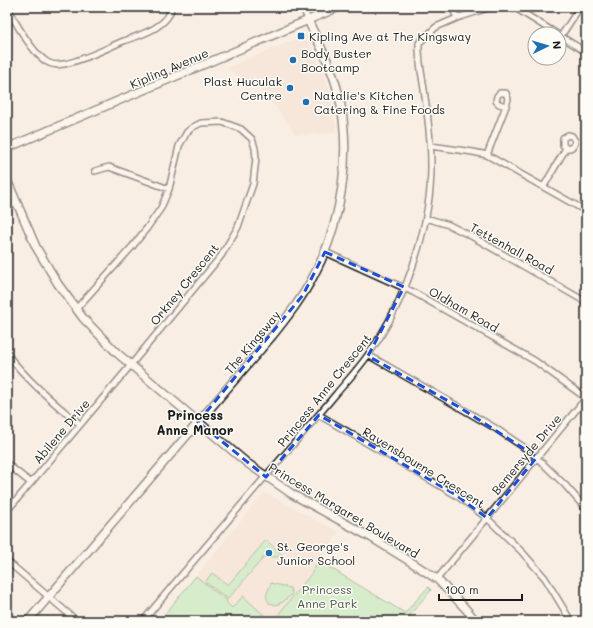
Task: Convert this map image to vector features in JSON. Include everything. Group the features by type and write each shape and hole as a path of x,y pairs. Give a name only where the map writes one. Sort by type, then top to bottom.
{"street":[{"path":"7,7 17,25 35,51 45,61 55,65 78,60 155,28 168,17 172,7"},
{"path":"303,7 308,20"},
{"name":"Kipling Avenue","path":"7,148 339,7"},
{"path":"452,7 457,18"},
{"name":"Princess Anne Crescent","path":"143,621 319,415 368,355 384,330 416,257 426,218 432,175 430,129 420,61 419,43 436,27 457,18 491,7"},
{"path":"508,7 517,10 544,26"},
{"path":"566,26 580,7"},
{"name":"The Kingsway","path":"28,621 289,314 303,295 315,274 333,226 340,199 344,165 344,140 339,94 308,20"},
{"path":"567,40 586,52"},
{"path":"487,155 506,106"},
{"name":"Orkney Crescent","path":"76,309 147,228 161,208 169,188 182,139 193,127 201,123 222,122 241,129 252,140 256,158 253,184 238,227 227,247 208,274 132,365"},
{"path":"431,146 487,155 586,211"},
{"path":"544,186 566,148"},
{"path":"95,171 109,167 169,188"},
{"name":"Princess Margaret Boulevard","path":"7,180 29,232 46,266 76,309 93,329 132,365 247,463 292,494 405,558 437,579 476,621"},
{"path":"7,207 16,203"},
{"name":"Tettenhall Road","path":"426,218 449,225 473,237 586,302"},
{"name":"Oldham Road","path":"324,252 404,287 535,361 586,398"},
{"path":"7,354 33,384 57,407 80,424"},
{"path":"368,355 495,428 537,457 565,484 586,509"},
{"name":"Abilene Drive","path":"7,511 132,365"},
{"name":"Bemersyde Drive","path":"437,579 586,398"},
{"name":"Ravensbourne Crescent","path":"319,415 456,496 487,518 522,552 545,578 571,621"},
{"path":"7,464 31,483"},
{"path":"7,561 77,621"}],"highlighted area":[{"path":"325,252 404,287 368,356 459,407 537,457 487,518 456,495 319,415 266,477 198,422 303,295"}],"shaded area":[{"path":"306,35 328,84 337,133 296,135 267,96 226,68"},
{"name":"St. George's Junior School","path":"264,492 339,532 311,574 273,621 248,621 196,576"}],"green space":[{"path":"266,540 285,557 264,557 228,599 205,582 212,573 228,585"},
{"name":"Princess Anne Park","path":"319,561 405,613 428,587 431,590 409,616 413,621 273,621 311,574"},
{"path":"196,576 227,600 226,602 232,608 243,596 266,617 262,621 159,621"},
{"path":"271,583 290,588 292,594 283,602 276,605 269,603 266,596"}],"place":[{"name":"Kipling Ave at The Kingsway","path":"301,36"},
{"name":"Body Buster Bootcamp","path":"293,60"},
{"name":"Plast Huculak Centre","path":"290,88"},
{"name":"Natalie's Kitchen Catering & Fine Foods","path":"306,102"},
{"name":"St. George's Junior School","path":"269,553"}],"district":[{"name":"Princess Anne Manor","path":"195,422"}]}
